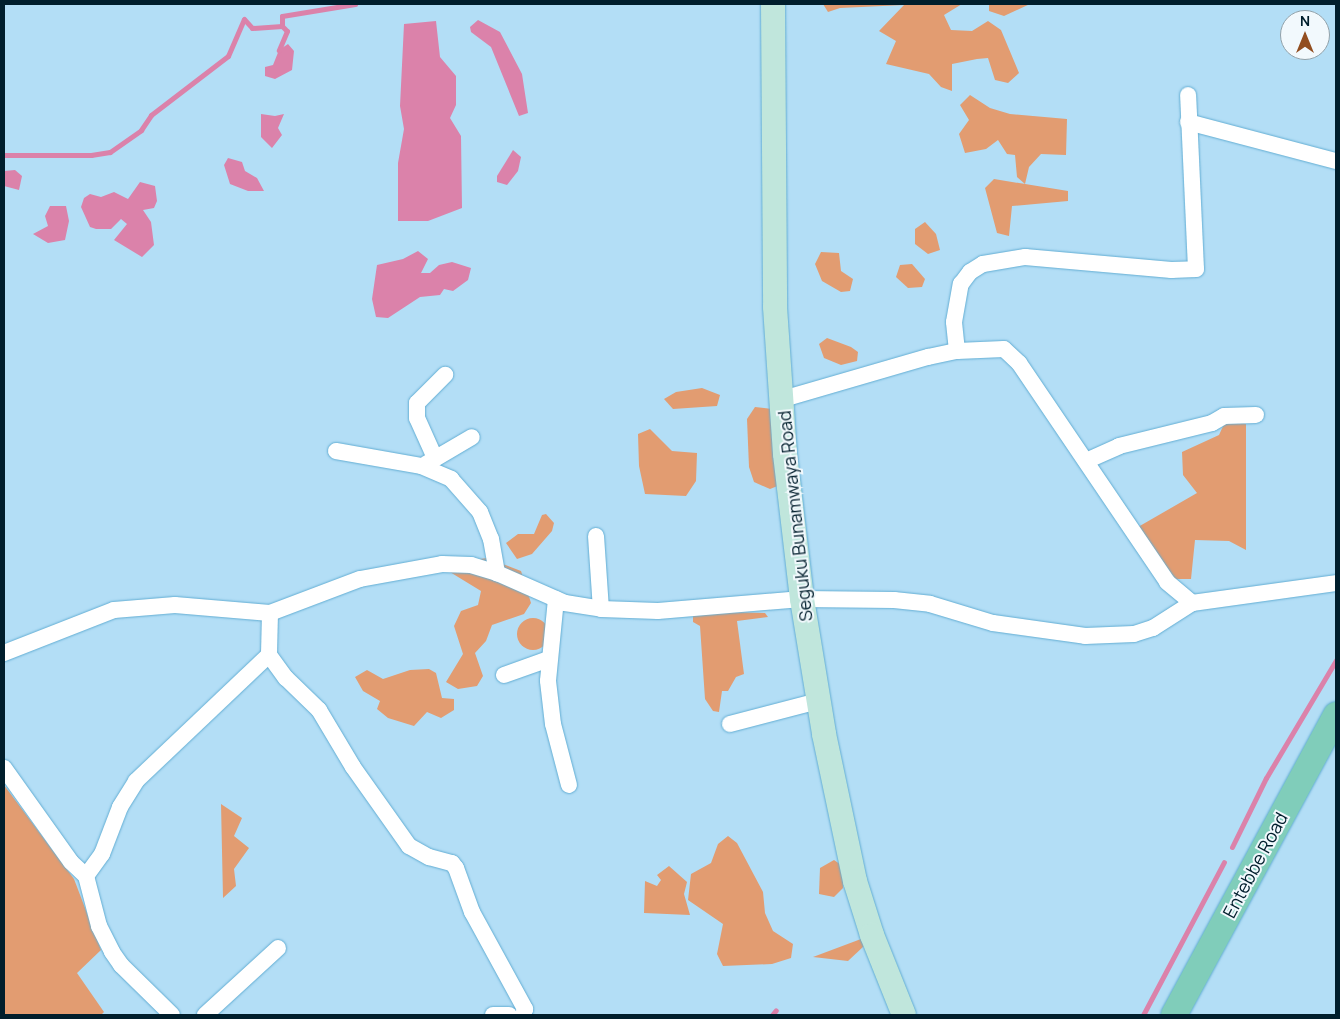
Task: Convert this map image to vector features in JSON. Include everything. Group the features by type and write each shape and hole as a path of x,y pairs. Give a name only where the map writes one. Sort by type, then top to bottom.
{"main road":[{"name":"Seguku Bunamwaya Road","path":"773,4 775,307 783,399 785,454 802,599 818,701 855,881 872,935 904,1015"},
{"name":"Entebbe Road","path":"1174,1015 1336,715"}],"street":[{"path":"957,351 954,322 961,284 970,272 983,264 1025,257 1171,270 1196,269 1188,95"},
{"path":"1188,122 1336,161"},
{"path":"783,399 957,351 991,348 1011,353 1167,582 1192,603"},
{"path":"428,462 417,418 416,403 445,375"},
{"path":"1086,461 1119,446 1212,423 1224,416 1256,415"},
{"path":"428,462 472,437"},
{"path":"336,452 428,462 451,479 480,512 491,538 497,573"},
{"path":"596,536 601,609"},
{"path":"4,653 114,610 175,605 270,612 360,580 408,568 462,565 497,573 556,599 601,609 658,611 802,599 924,602 993,623 1085,636 1134,634 1153,628 1192,603 1336,583"},
{"path":"556,599 549,659 552,724 569,785"},
{"path":"270,612 267,638 269,655 286,678 319,710 354,767 409,846 428,857 452,863 456,868 472,912 525,1009 523,1015"},
{"path":"86,876 102,854 120,807 136,781 269,655"},
{"path":"504,675 549,659"},
{"path":"730,724 818,701"},
{"path":"4,768 71,862 86,876 106,942 121,965 172,1015"},
{"path":"205,1015 278,948"},
{"path":"493,1015 509,1015"}],"shaded area":[{"path":"823,4 962,4 944,15 951,30 972,31 988,21 1001,30 1019,73 1008,83 995,80 988,58 952,64 952,91 941,87 929,74 886,64 896,41 879,31 904,5 840,8 828,12"},
{"path":"989,4 1030,4 1004,16 989,11"},
{"path":"478,20 500,32 522,74 528,113 519,116 491,47 471,32 470,27"},
{"path":"436,21 440,57 456,76 456,105 450,118 461,136 462,208 428,221 398,221 398,163 404,129 400,106 404,24"},
{"path":"288,44 294,51 292,70 275,79 265,76 265,67 273,65 279,50"},
{"path":"970,95 990,108 1010,114 1067,119 1066,155 1041,154 1029,167 1025,184 1017,177 1015,155 1007,154 998,140 986,149 965,153 959,134 969,120 960,105"},
{"path":"261,114 275,116 284,114 278,128 282,135 272,148 261,137"},
{"path":"513,150 521,157 518,171 507,185 497,182 497,176"},
{"path":"228,158 242,162 245,171 257,178 264,191 248,191 230,184 224,165"},
{"path":"15,170 22,176 19,190 4,186 4,171"},
{"path":"994,179 1068,191 1068,201 1012,206 1009,236 997,233 985,188"},
{"path":"140,182 155,186 157,201 154,208 143,210 151,222 154,245 142,257 114,240 127,224 121,219 111,229 96,229 90,227 81,207 84,198 90,194 101,197 114,192 128,199"},
{"path":"50,206 66,206 69,221 65,240 48,243 33,234 48,226 45,216"},
{"path":"925,222 936,234 940,250 928,254 915,244 915,229"},
{"path":"418,251 428,259 421,273 430,273 439,265 452,262 471,268 468,280 453,291 444,289 440,295 420,297 388,318 376,317 372,299 377,265 403,259"},
{"path":"821,252 839,253 841,271 853,279 850,291 841,292 822,281 815,264"},
{"path":"912,264 925,279 922,287 908,288 896,277 900,265"},
{"path":"827,338 851,347 858,352 857,361 841,365 824,358 819,344"},
{"path":"702,388 720,395 717,406 673,409 664,399 676,392"},
{"path":"755,407 772,409 780,485 770,489 754,482 749,467 747,419"},
{"path":"1238,421 1246,424 1246,550 1229,541 1195,540 1191,579 1175,579 1138,527 1197,493 1183,475 1182,452 1219,435 1225,422"},
{"path":"650,429 672,451 697,453 696,481 686,496 645,494 639,466 638,434"},
{"path":"546,514 554,523 552,531 532,554 517,559 506,543 518,534 534,534 542,515"},
{"path":"487,558 521,571 531,603 524,614 492,625 486,641 475,653 483,676 477,686 458,689 446,682 463,654 454,626 461,611 478,605 481,591 445,569 465,561"},
{"path":"726,612 765,613 768,617 737,621 744,674 736,677 728,691 722,691 719,712 713,711 705,699 700,626 693,622 693,614"},
{"path":"533,618 544,623 549,634 544,645 533,650 522,645 517,634 522,623"},
{"path":"429,669 436,673 442,698 454,699 454,710 441,718 427,712 414,726 388,718 377,709 380,701 363,691 355,677 367,670 383,679 410,670"},
{"path":"4,785 74,879 101,950 77,973 104,1012 101,1015 4,1015"},
{"path":"221,804 242,818 234,836 249,848 234,869 236,886 223,898"},
{"path":"728,836 737,843 763,892 765,913 773,931 793,944 791,958 772,964 723,966 717,954 723,924 688,900 691,874 711,863 718,844"},
{"path":"834,860 844,867 843,888 834,897 819,894 820,868"},
{"path":"669,866 687,882 684,894 690,915 644,913 645,881 657,886 661,880 657,875"},
{"path":"861,939 864,946 848,961 813,957"}],"waterway":[{"path":"282,26 282,16 355,4"},
{"path":"4,155 91,155 110,152 141,130 151,115 228,56 244,19 252,28 282,26 287,31 279,50"},
{"path":"1232,847 1266,778 1336,660"},
{"path":"1143,1015 1224,862"},
{"path":"772,1015 776,1010"}]}
